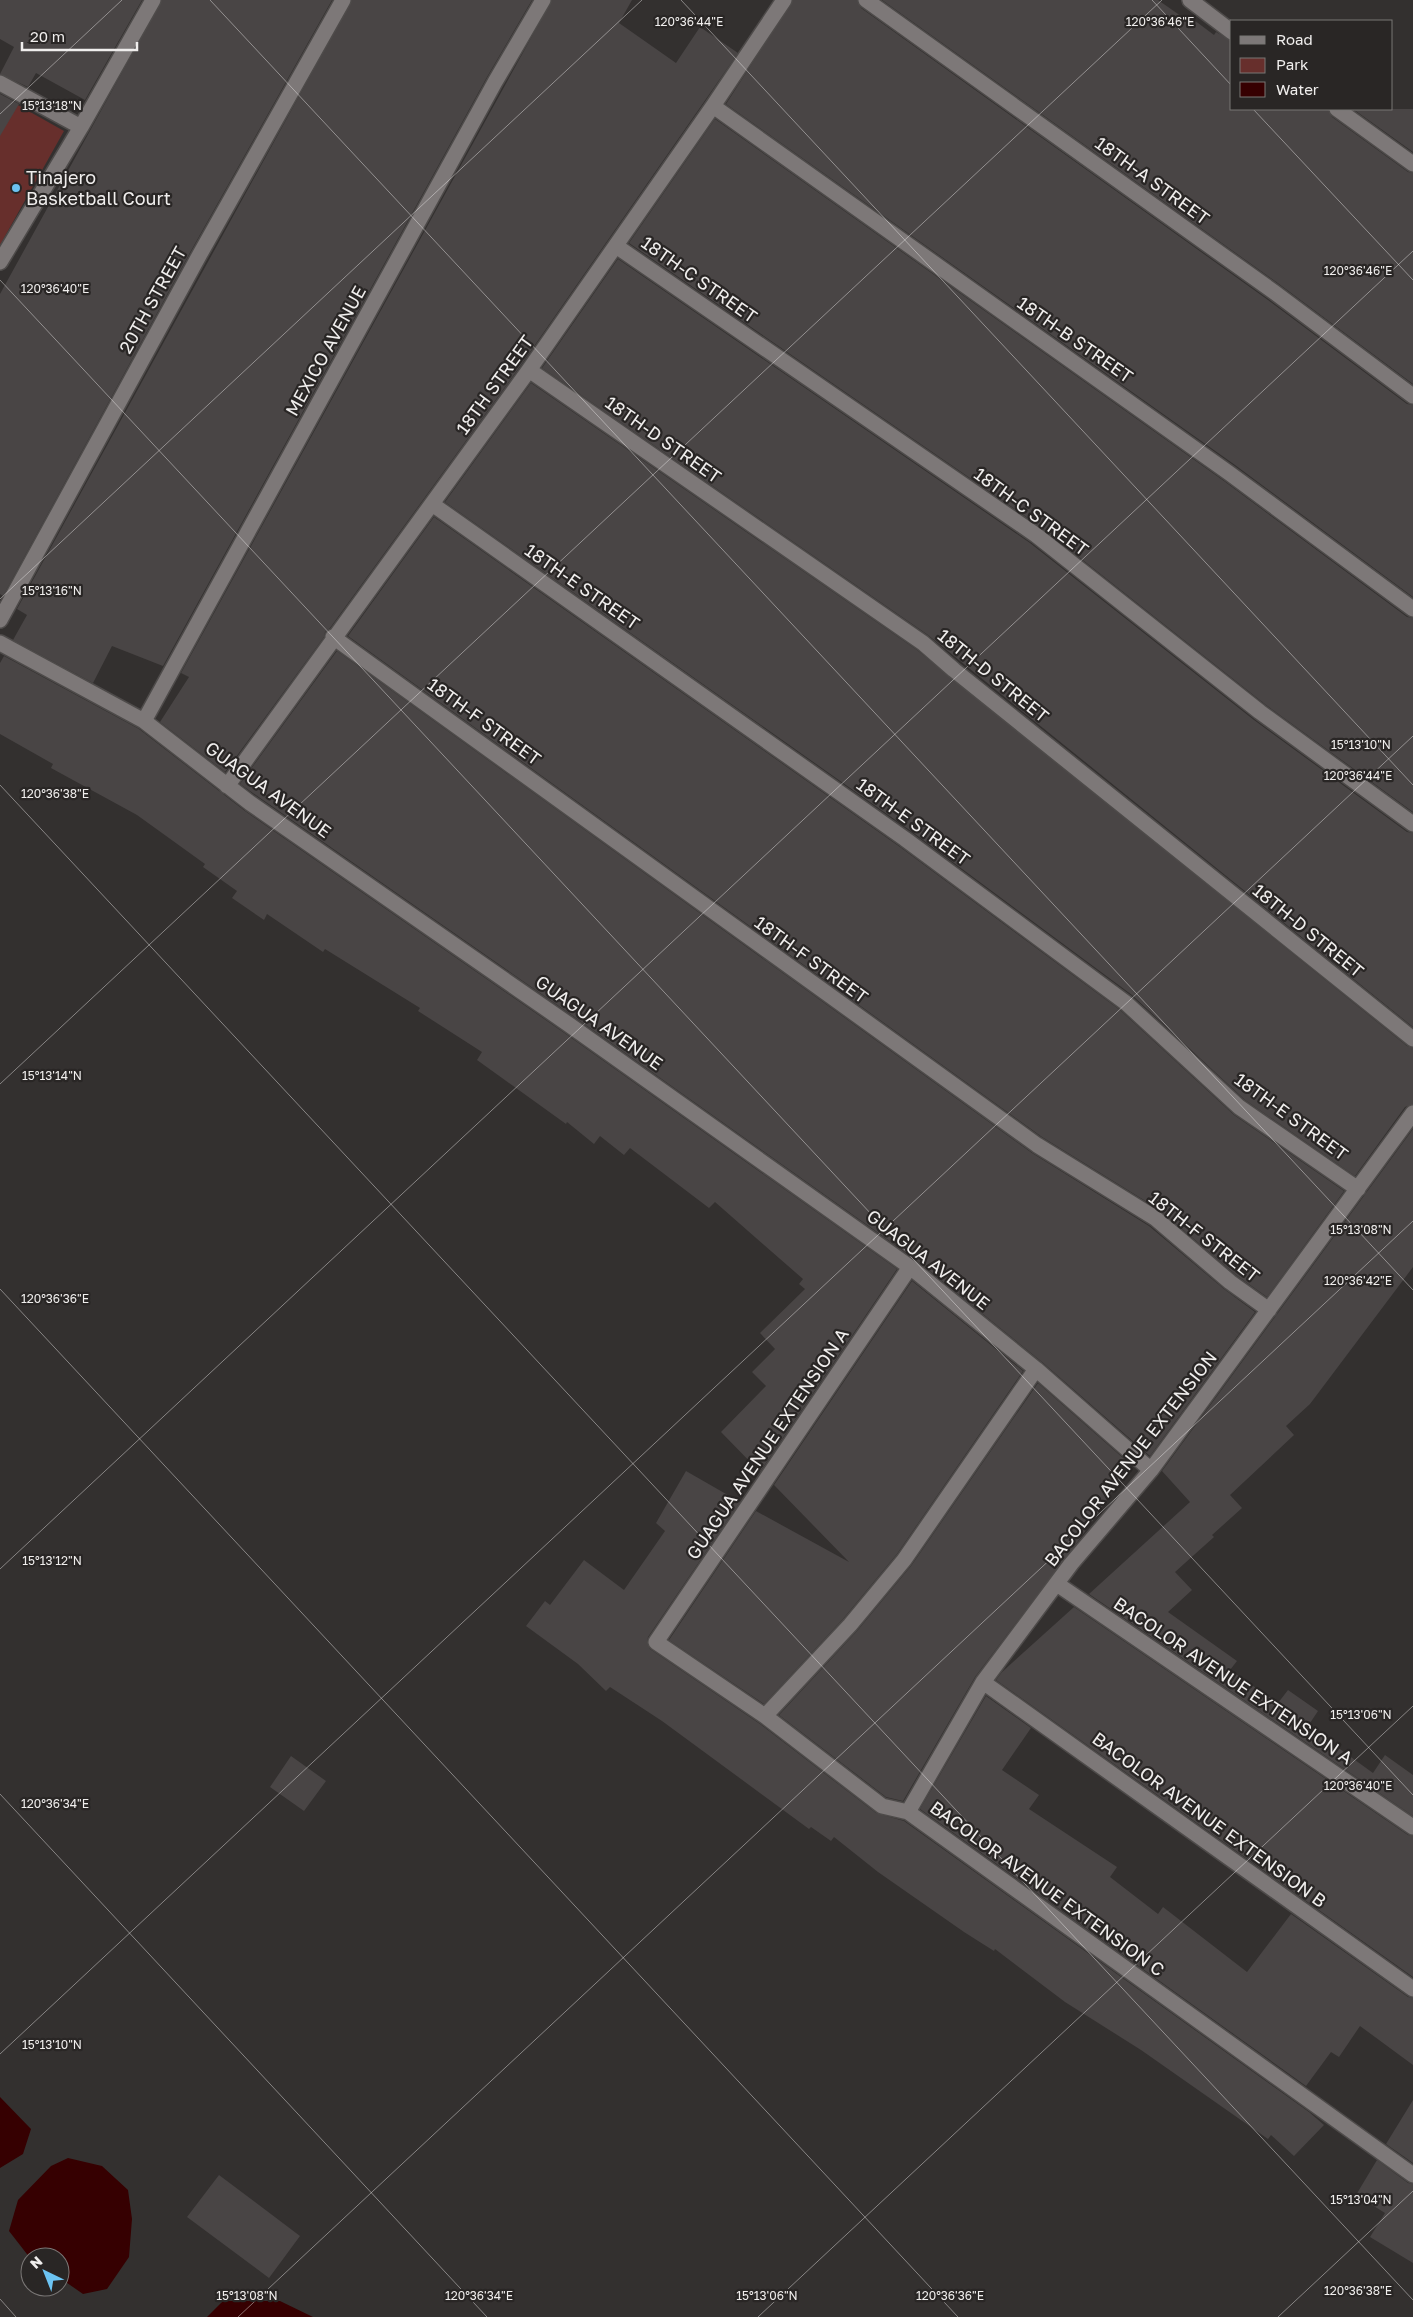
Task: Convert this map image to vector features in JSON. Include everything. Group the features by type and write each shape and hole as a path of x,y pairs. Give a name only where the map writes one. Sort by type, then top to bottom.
{"street":[{"path":"0,262 81,127 153,0"},
{"name":"20TH STREET","path":"0,620 200,254 343,0"},
{"name":"MEXICO AVENUE","path":"144,721 490,91 543,0"},
{"name":"18TH STREET","path":"227,786 333,637 529,370 713,106 784,0"},
{"name":"18TH-A STREET","path":"866,0 1274,292 1413,396"},
{"path":"1190,0 1230,30"},
{"path":"0,83 81,127"},
{"name":"18TH-B STREET","path":"713,106 1221,467 1413,609"},
{"path":"1338,110 1413,164"},
{"name":"18TH-C STREET","path":"616,246 1036,535 1260,712 1413,824"},
{"name":"18TH-D STREET","path":"529,370 924,643 954,670 1413,1039"},
{"name":"18TH-E STREET","path":"432,504 921,850 1126,1003 1239,1106 1358,1188"},
{"name":"18TH-F STREET","path":"333,637 1037,1145 1155,1218 1230,1282 1269,1310"},
{"name":"GUAGUA AVENUE","path":"0,643 144,721 227,786 910,1267 1036,1369 1150,1470"},
{"name":"BACOLOR AVENUE EXTENSION","path":"908,1812 983,1682 1057,1584 1150,1470 1413,1113"},
{"name":"GUAGUA AVENUE EXTENSION A","path":"656,1642 910,1267"},
{"path":"765,1716 850,1626 904,1560 1036,1369"},
{"name":"BACOLOR AVENUE EXTENSION A","path":"1057,1584 1413,1827"},
{"name":"BACOLOR AVENUE EXTENSION C","path":"656,1642 765,1716 882,1806 908,1812 1413,2175"},
{"name":"BACOLOR AVENUE EXTENSION B","path":"983,1682 1413,1989"}],"green space":[{"name":"Tinajero Basketball Court","path":"0,95 64,131 0,245"}],"water":[{"path":"0,2097 31,2129 23,2154 0,2168"},
{"path":"68,2158 102,2166 128,2190 132,2219 129,2257 107,2289 83,2294 70,2285 70,2247 21,2247 9,2231 18,2200 51,2166"},
{"path":"223,2301 280,2301 313,2317 207,2317"}],"building":[{"path":"0,0 142,0 85,100 36,73 28,87 0,74 14,47 0,39"},
{"path":"162,0 332,0 192,249 3,596 0,594 0,294"},
{"path":"352,0 532,0 487,77 163,666 112,646 93,683 13,640 27,615 17,609"},
{"path":"552,0 632,0 619,23 676,63 700,27 738,53 521,365 225,772 160,722 189,677 181,673"},
{"path":"793,0 857,0 861,8 1268,300 1407,404 1413,405 1413,597 1235,465 726,104"},
{"path":"882,0 1158,0 1191,23 1194,20 1214,35 1216,32 1230,40 1230,110 1328,110 1332,117 1408,172 1413,173 1413,384 1279,284"},
{"path":"0,94 19,104 0,136"},
{"path":"1413,109 1413,152 1354,110"},
{"path":"715,119 1224,481 1407,617 1413,618 1413,812 1266,705 1041,527 629,243"},
{"path":"618,259 1030,543 1254,720 1407,832 1413,833 1413,1027 928,635 542,368"},
{"path":"531,383 917,650 1407,1046 1413,1048 1413,1104 1405,1107 1355,1176 1245,1100 1132,995 911,831 445,502"},
{"path":"434,517 900,847 1120,1010 1234,1115 1344,1191 1267,1297 1236,1275 1160,1210 1042,1137 348,636"},
{"path":"337,651 1032,1153 1149,1226 1224,1289 1255,1312 1150,1456 1042,1362 915,1259 573,1016 240,784"},
{"path":"4,656 139,729 245,811 563,1032 897,1269 760,1472 721,1432 766,1386 752,1372 775,1349 760,1333 805,1289 799,1284 803,1279 715,1202 709,1208 630,1148 624,1155 600,1136 594,1144 567,1122 566,1124 477,1060 482,1052 418,1011 420,1008 325,949 323,952 267,914 264,920 232,898 237,891 203,867 205,864 137,815 51,768 53,764 0,734 0,663"},
{"path":"1413,1129 1413,1267 1310,1404 1286,1426 1294,1435 1230,1495 1242,1508 1212,1535 1214,1537 1175,1572 1192,1590 1168,1612 1237,1661 1230,1670 1278,1703 1288,1690 1318,1711 1308,1726 1373,1773 1385,1755 1413,1775 1413,1816 1089,1594 1190,1502 1162,1471"},
{"path":"912,1281 1023,1371 897,1554 843,1619 764,1704 669,1640 756,1511 849,1562 774,1485"},
{"path":"1038,1383 1131,1465 1079,1540 975,1677 903,1801 886,1797 779,1715 857,1631 911,1566"},
{"path":"686,1471 740,1502 648,1637 647,1642 650,1649 760,1724 876,1813 904,1821 1309,2112 1324,2125 1294,2156 1271,2135 1268,2139 1141,2050 1065,2002 995,1949 994,1951 964,1932 878,1872 834,1837 831,1841 811,1827 809,1829 662,1721 610,1687 606,1691 578,1664 526,1626 545,1601 550,1605 584,1560 624,1590 665,1531 656,1523"},
{"path":"1074,1607 1408,1835 1413,1836 1413,1977 996,1680 1002,1672"},
{"path":"986,1696 1031,1728 1002,1770 1039,1795 1029,1809 1117,1867 1110,1877 1158,1914 1163,1907 1247,1972 1291,1914 1408,1997 1413,1998 1413,2065 1360,2026 1339,2057 1331,2052 1306,2086 920,1809"},
{"path":"291,1756 326,1781 304,1811 270,1787"},
{"path":"1413,2100 1413,2163 1386,2144"},
{"path":"1377,2160 1408,2183 1413,2184 1413,2263 1370,2237 1385,2213 1356,2195"},
{"path":"219,2175 300,2236 269,2278 187,2217"}],"place":[{"name":"Tinajero Basketball Court","path":"16,188"}]}
